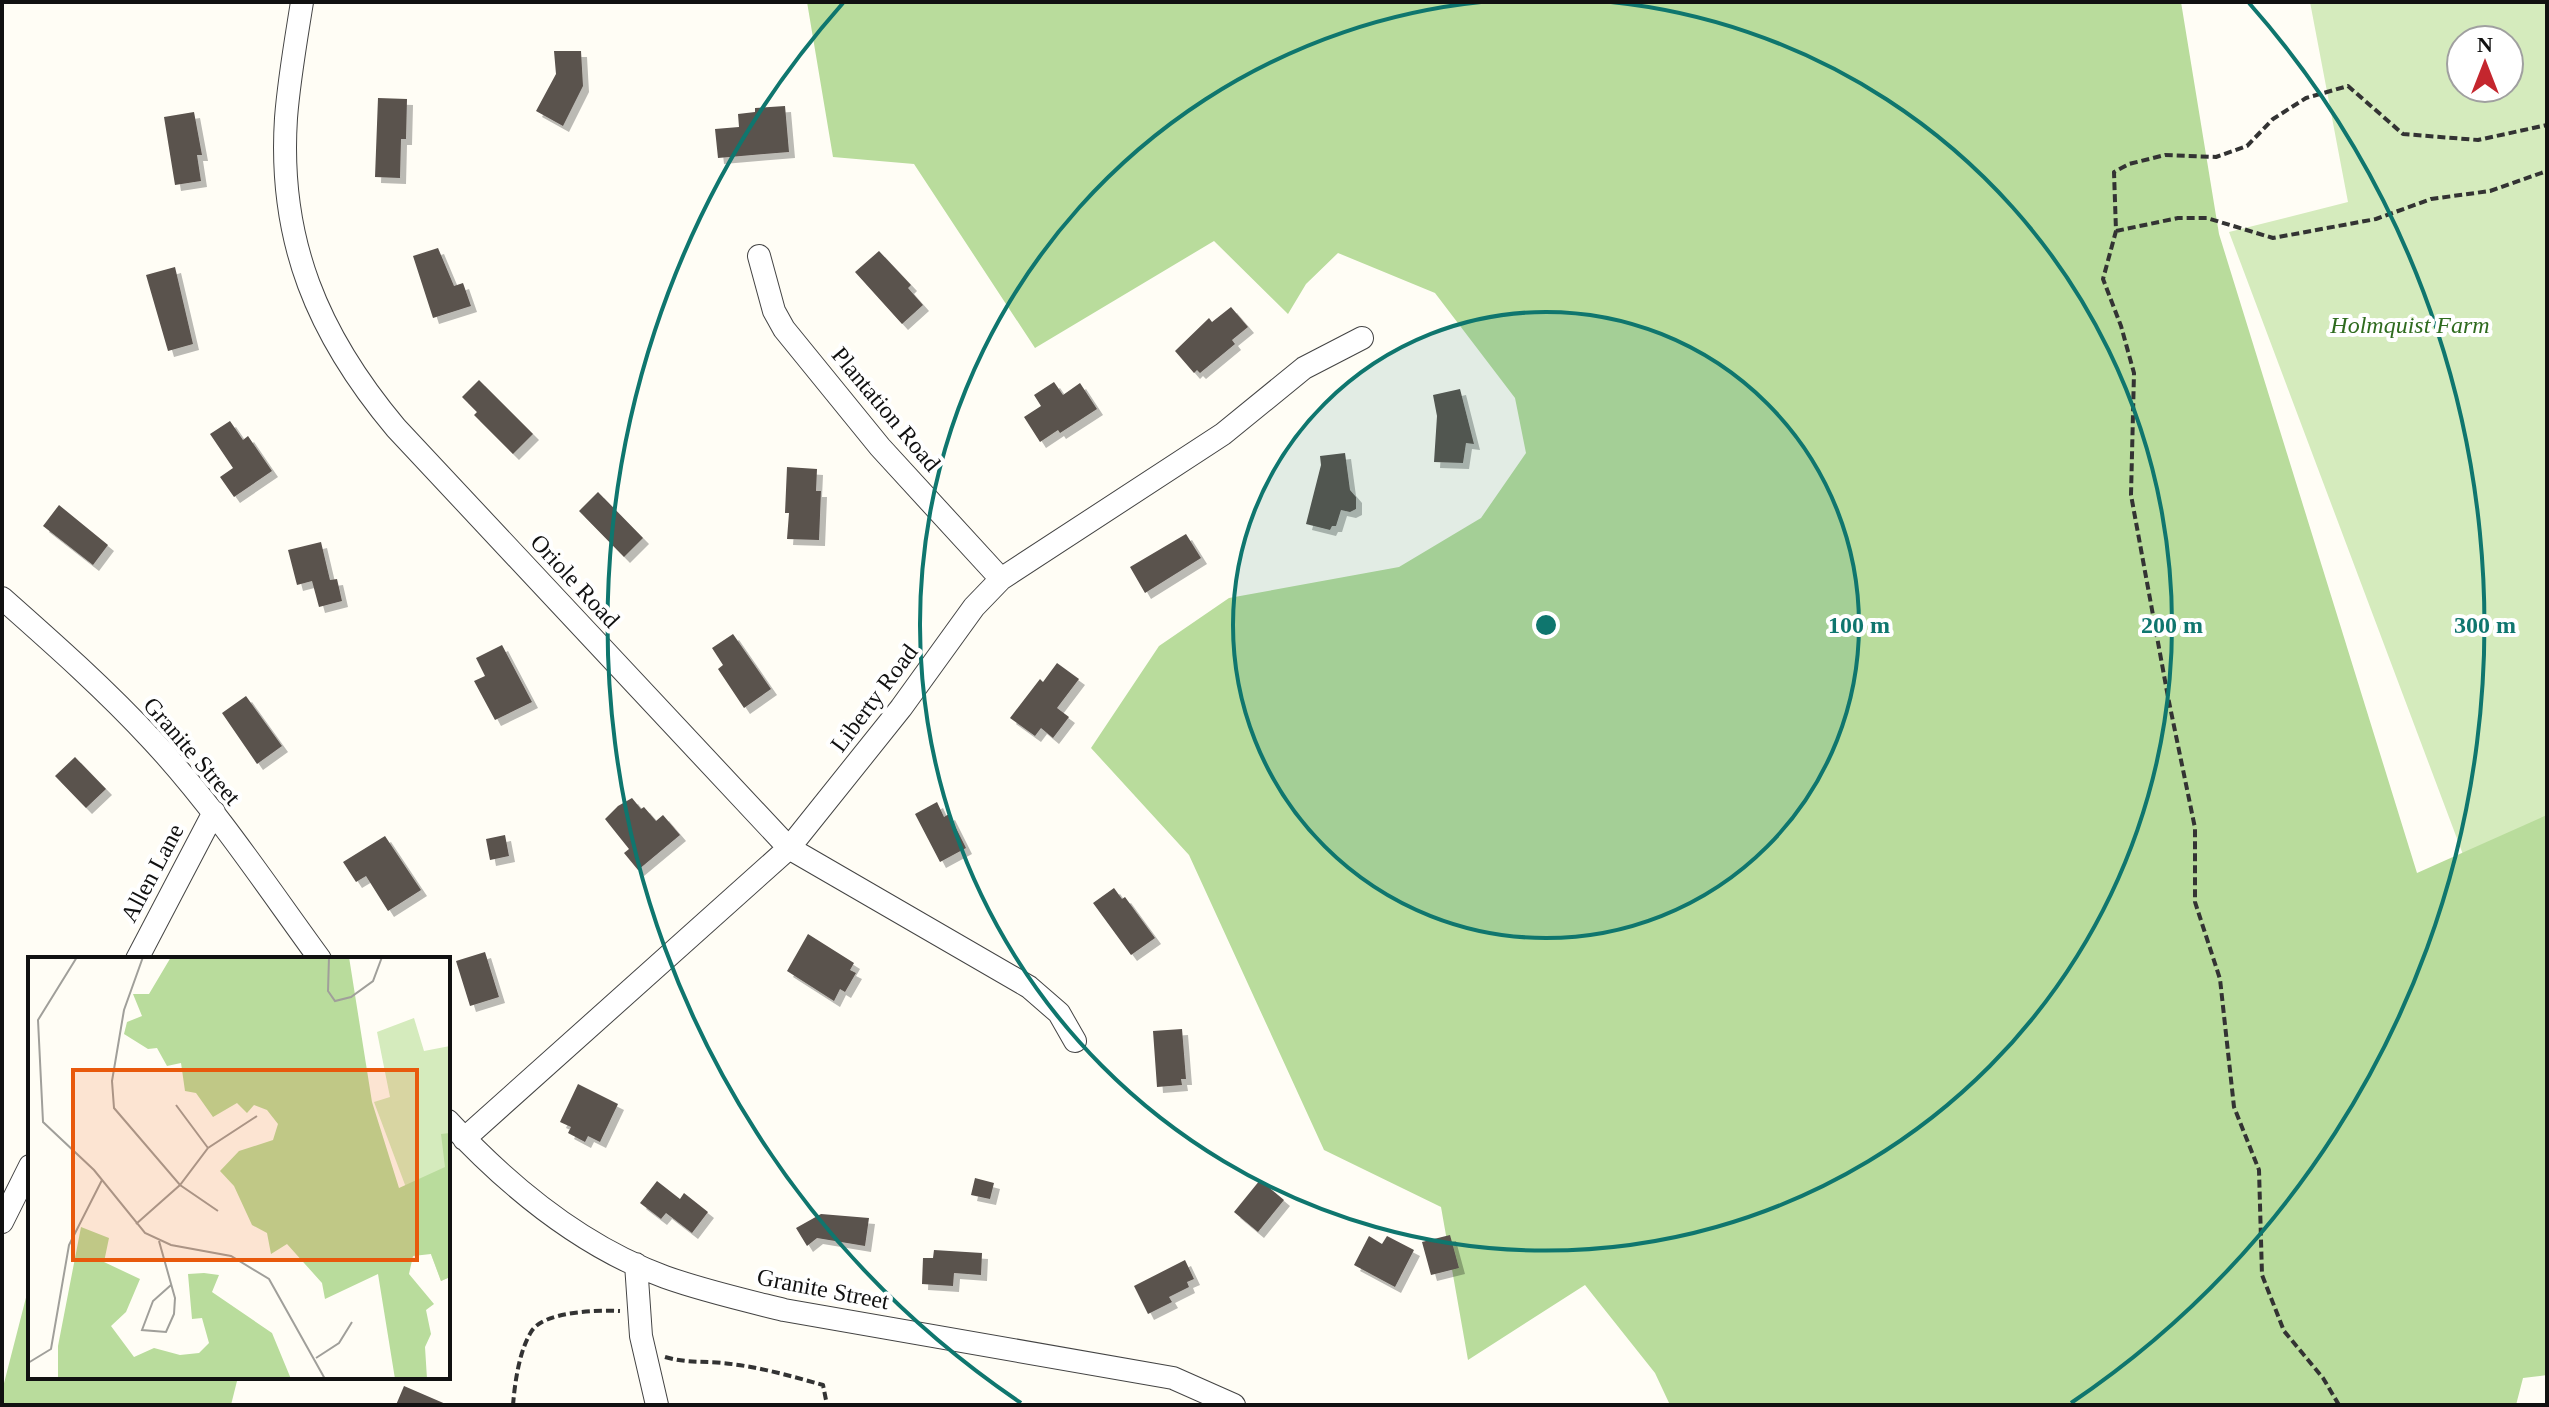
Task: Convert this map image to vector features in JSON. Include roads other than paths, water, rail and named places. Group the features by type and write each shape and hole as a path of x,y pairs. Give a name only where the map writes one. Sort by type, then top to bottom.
{"street":[{"name":"Oriole Road","path":"302,2 286,119 288,200 305,276 320,314 340,353 365,391 396,428 789,848 1029,987 1059,1013 1075,1041"},
{"name":"Plantation Road","path":"759,256 774,311 784,329 880,447 1001,579"},
{"name":"Liberty Road","path":"464,1139 789,848 901,708 974,607 1001,579 1233,427 1304,368 1362,338"},
{"name":"Granite Street","path":"2,598 78,666 153,741 214,812 319,957"},
{"name":"Allen Lane","path":"138,957 214,812"},
{"name":"Granite Street","path":"450,1123 481,1158 535,1205 604,1249 663,1276 784,1310 1173,1378 1234,1405"},
{"path":"2,1222 28,1170"},
{"path":"636,1264 644,1350 657,1405"}],"park label":[{"name":"Holmquist Farm","path":"2410,325"}]}
